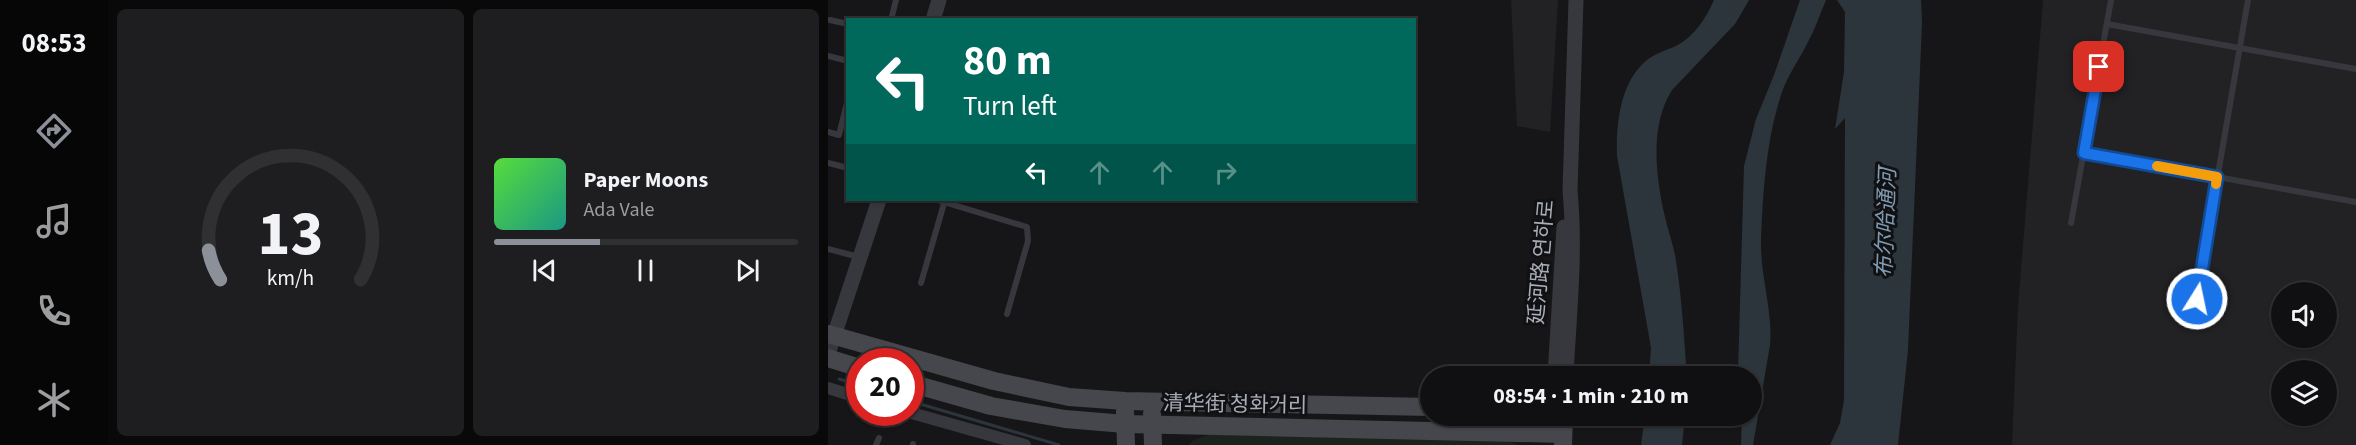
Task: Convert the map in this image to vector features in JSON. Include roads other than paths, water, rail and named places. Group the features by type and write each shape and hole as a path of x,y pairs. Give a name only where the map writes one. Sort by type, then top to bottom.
{"main road":[{"name":"清华街 청화거리","path":"831,334 994,381 1069,397 1152,402 1420,407"},
{"path":"828,356 846,363"},
{"name":"清华街 청화거리","path":"924,387 991,406 1065,419 1125,424 1557,434"},
{"path":"1125,401 1126,445"},
{"path":"1152,402 1153,445"}],"street":[{"path":"934,18 939,0"},
{"path":"1570,191 1576,0"},
{"name":"延河路 연하로","path":"1556,366 1562,238 1570,191"},
{"name":"延河路 연하로","path":"1566,366 1573,220 1570,191"},
{"path":"828,356 831,334 879,201"},
{"path":"828,388 846,394"},
{"path":"924,417 1025,445"}],"lane":[{"path":"892,18 896,0"},
{"path":"2071,223 2111,0"},
{"path":"2193,319 2248,0"},
{"path":"831,20 846,24"},
{"path":"2107,24 2356,69"},
{"path":"828,56 846,60"},
{"path":"828,132 839,135 846,107"},
{"path":"2084,153 2356,202"},
{"path":"828,163 846,168"},
{"path":"921,283 945,201 1027,227 1028,241 1007,314"},
{"path":"828,249 860,258"}],"water":[{"path":"1714,0 1749,0 1735,24 1672,90 1660,120 1656,152 1657,169 1665,217 1676,261 1686,366 1650,366 1651,348 1617,156 1619,117 1625,92 1638,69 1650,58 1683,42 1703,20"},
{"path":"1800,0 1826,0 1811,37 1784,88 1776,112 1769,148 1764,185 1761,253 1770,319 1770,345 1762,392 1762,366 1738,366 1744,166 1756,119"},
{"name":"布尔哈通河","path":"1837,0 1921,0 1922,23 1908,350 1898,445 1830,445 1840,423 1844,400 1845,118 1835,129 1844,72 1845,12"},
{"path":"1644,426 1684,426 1682,445 1641,445"},
{"path":"1742,426 1756,426 1753,445 1741,445"}],"waterway":[{"path":"839,379 846,381"},
{"path":"924,405 1059,445"}]}
